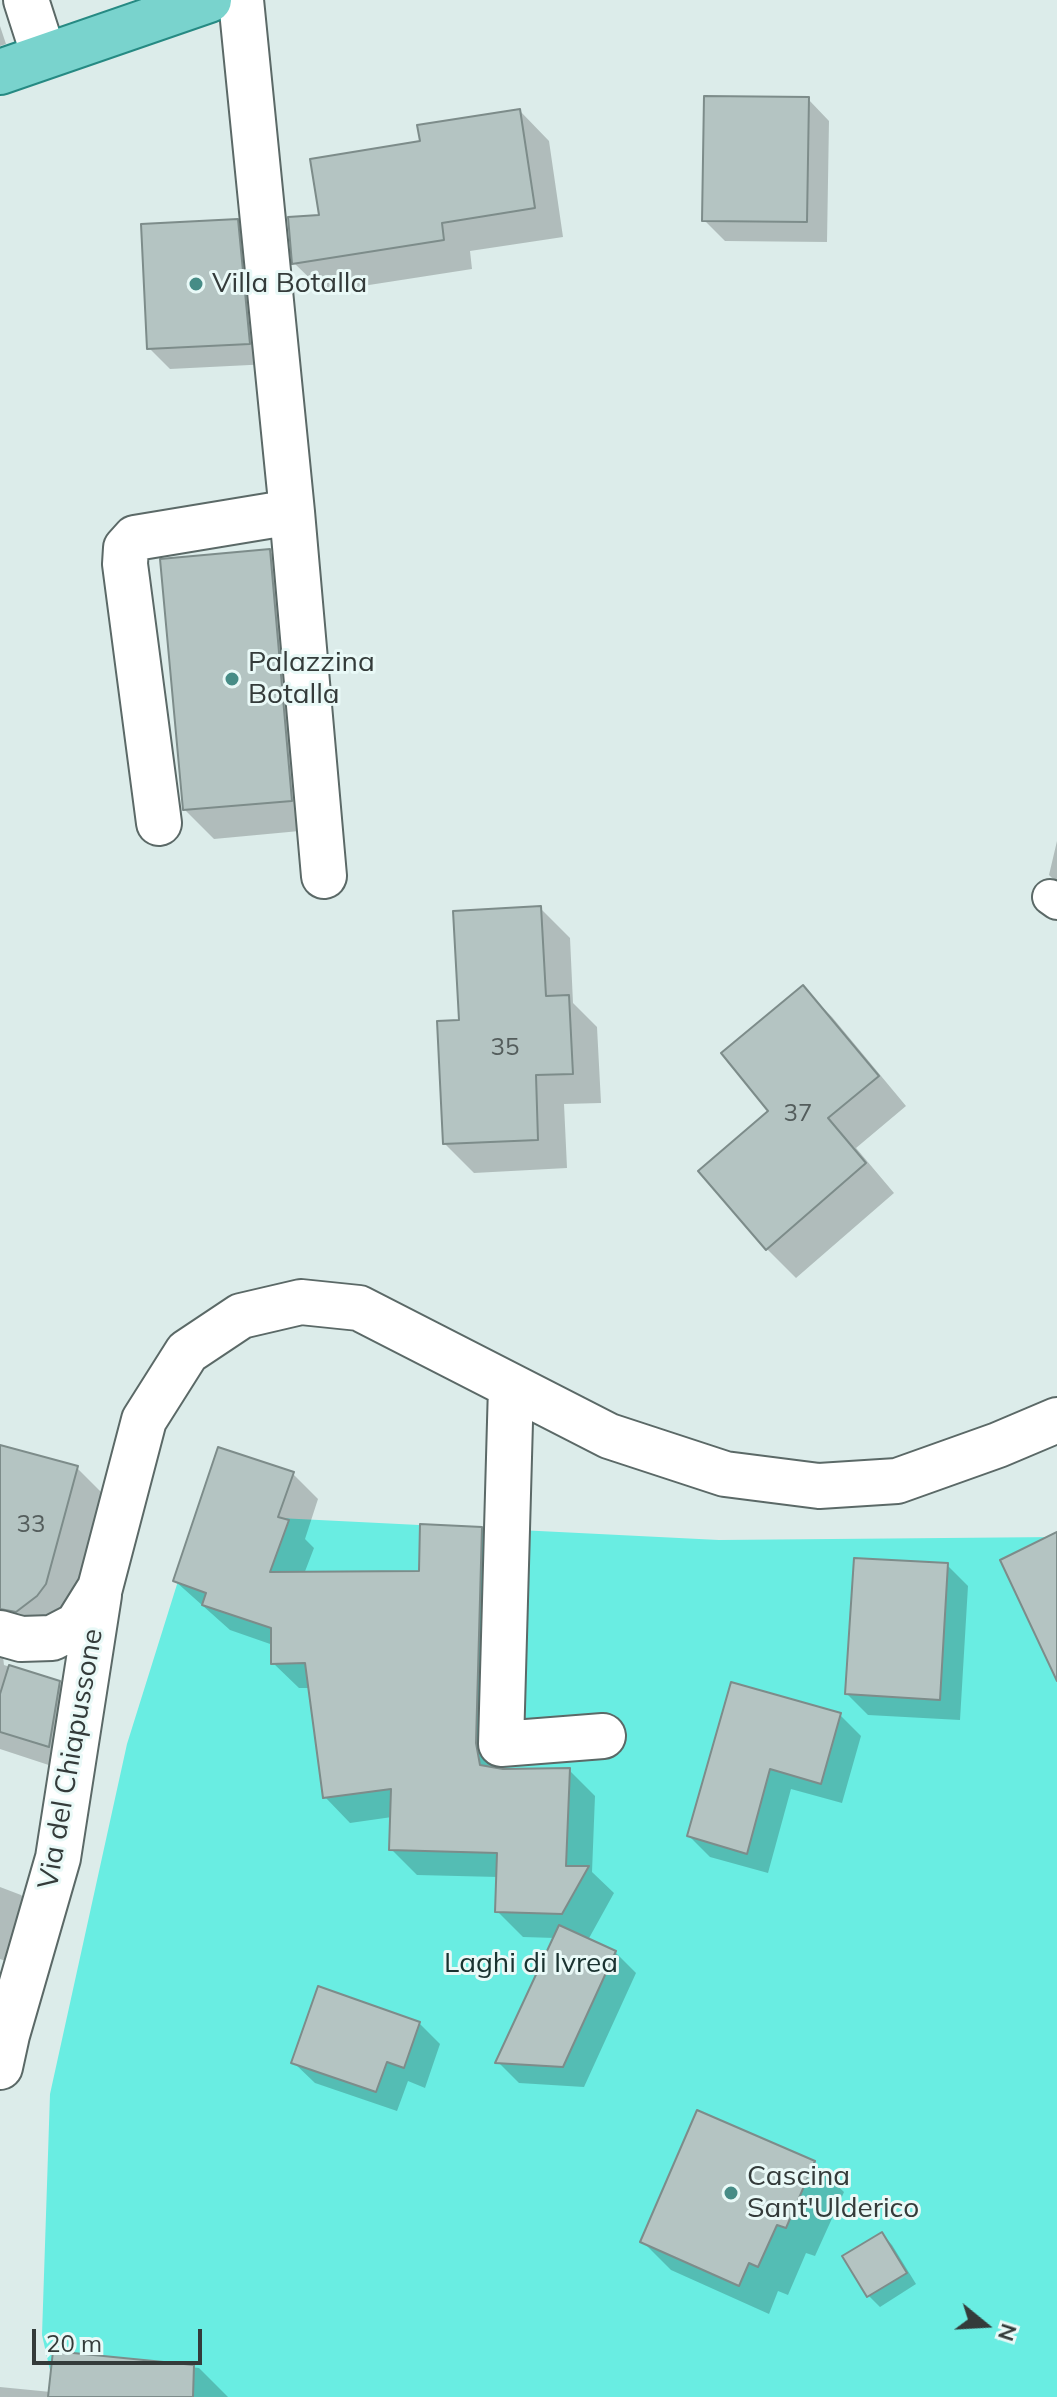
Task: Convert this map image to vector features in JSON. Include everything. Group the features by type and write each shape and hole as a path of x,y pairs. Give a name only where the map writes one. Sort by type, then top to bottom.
{"main road":[{"path":"0,72 209,0"}],"street":[{"path":"26,0 44,56"},
{"path":"241,0 292,512 324,876"},
{"path":"159,823 125,564 126,548 135,538 292,512"},
{"path":"0,1633 21,1639 52,1638 77,1625 100,1588 144,1420 187,1352 241,1316 301,1302 359,1308 609,1436 725,1474 819,1486 897,1481 1057,1420"},
{"path":"511,1386 501,1744 603,1736"},
{"name":"Via del Chiapussone","path":"0,2067 58,1858 100,1588"}],"green space":[{"name":"Laghi di Ivrea","path":"199,1514 719,1540 1057,1537 1057,2397 56,2397 42,2335 50,2094 127,1744"}],"building":[{"path":"704,96 809,97 807,222 702,221"},
{"path":"520,109 535,208 442,223 444,240 292,264 288,217 319,215 310,159 420,141 417,125"},
{"name":"Villa Botalla","path":"238,219 250,344 147,349 141,224"},
{"name":"Palazzina Botalla","path":"270,549 292,801 183,810 160,559"},
{"path":"541,906 546,996 569,995 573,1074 536,1075 538,1140 443,1144 437,1021 459,1020 453,911"},
{"path":"803,985 879,1076 828,1118 866,1163 766,1250 698,1171 768,1111 721,1053"},
{"path":"0,1445 78,1466 46,1584 37,1596 16,1612 0,1609"},
{"path":"218,1447 294,1472 278,1517 289,1520 270,1572 419,1571 420,1524 482,1527 476,1743 480,1765 503,1769 570,1768 566,1866 589,1866 562,1914 495,1912 497,1853 389,1850 391,1789 323,1798 305,1663 271,1664 271,1628 202,1605 206,1593 173,1581"},
{"path":"1057,1532 1057,1681 1000,1560"},
{"path":"854,1558 948,1563 940,1700 845,1694"},
{"path":"9,1665 60,1681 49,1747 0,1732 0,1694"},
{"path":"731,1682 841,1713 821,1784 770,1769 747,1854 687,1836"},
{"path":"559,1925 616,1951 563,2067 495,2063"},
{"path":"318,1986 420,2022 404,2068 387,2062 376,2092 291,2063"},
{"name":"Cascina Sant'Ulderico","path":"697,2110 815,2161 786,2228 777,2225 758,2267 749,2263 739,2286 640,2242"},
{"path":"882,2232 907,2273 867,2297 842,2256"},
{"path":"53,2351 194,2365 193,2397 48,2397"}],"place":[{"name":"Villa Botalla","path":"196,284"},
{"name":"Palazzina Botalla","path":"232,679"},
{"name":"Cascina Sant'Ulderico","path":"731,2193"}]}
